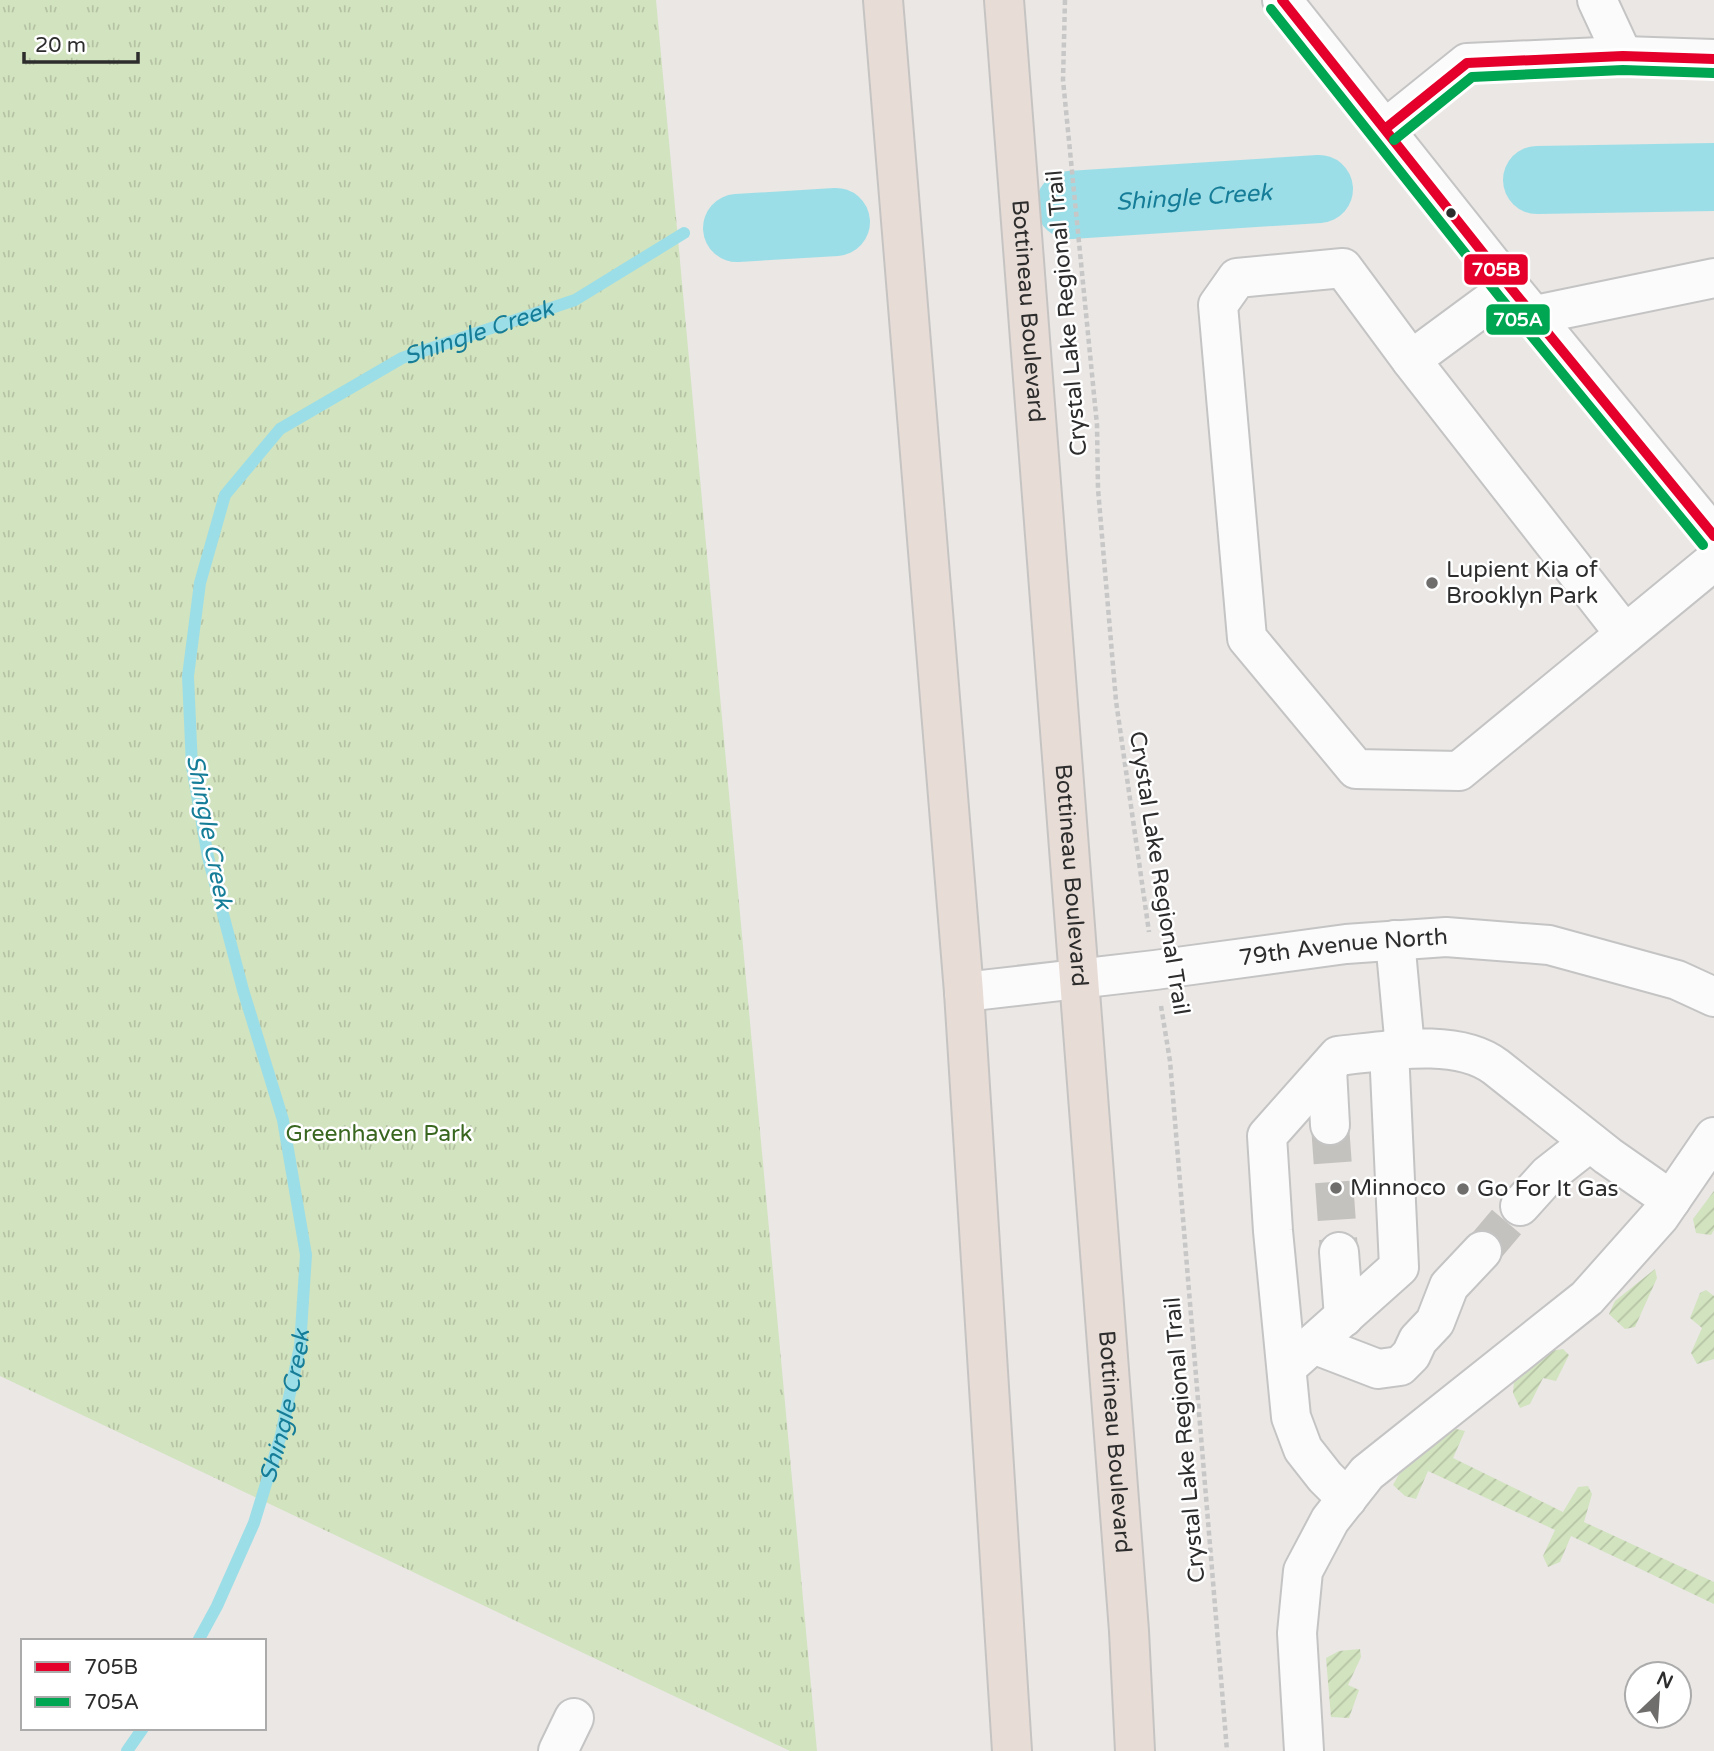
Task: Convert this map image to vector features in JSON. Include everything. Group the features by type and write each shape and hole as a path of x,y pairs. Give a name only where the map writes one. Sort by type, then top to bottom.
{"highway":[{"path":"883,0 964,992 1012,1751"},
{"name":"Bottineau Boulevard","path":"1004,0 1129,1631 1135,1751"}],"street":[{"path":"1282,0 1510,287 1714,536"},
{"path":"1597,0 1623,56"},
{"path":"1385,129 1467,63 1623,56 1714,59"},
{"path":"1625,634 1411,360 1343,268 1237,278 1218,305 1247,638 1356,769 1459,771 1714,561"},
{"path":"1535,315 1711,284"},
{"path":"1411,360 1510,287"},
{"name":"79th Avenue North","path":"964,992 1346,944 1446,937 1549,945 1677,981 1714,997"},
{"path":"1300,1355 1399,1267 1395,940"},
{"path":"1347,1499 1303,1449 1291,1417 1300,1355 1273,1231 1266,1136 1338,1056 1397,1049 1471,1053 1487,1060 1590,1143 1671,1200"},
{"path":"1327,1069 1330,1125"},
{"path":"1304,1751 1297,1633 1303,1571 1330,1520 1367,1473 1587,1298 1660,1216 1714,1137"},
{"path":"1520,1206 1548,1175 1590,1143"},
{"path":"1300,1355 1378,1369 1400,1366 1435,1322 1449,1286 1482,1251"},
{"path":"1339,1252 1344,1317"}],"path":[{"name":"Crystal Lake Regional Trail","path":"1065,0 1063,80 1097,425 1098,489 1116,701 1141,891 1170,1061 1227,1751"}],"green space":[{"name":"Greenhaven Park","path":"0,0 656,0 817,1751 790,1751 0,1376"},
{"path":"1714,1191 1714,1230 1711,1235 1696,1233 1693,1219"},
{"path":"1655,1269 1657,1278 1635,1327 1625,1329 1609,1314 1615,1301"},
{"path":"1706,1290 1714,1296 1714,1359 1697,1364 1691,1353 1702,1328 1690,1318 1700,1293"},
{"path":"1563,1349 1569,1355 1556,1381 1543,1378 1530,1404 1520,1408 1513,1393 1514,1381 1551,1351"},
{"path":"1452,1428 1465,1431 1453,1458 1563,1512 1578,1487 1588,1486 1592,1494 1584,1522 1714,1582 1714,1604 1571,1536 1560,1562 1548,1567 1543,1556 1555,1530 1428,1471 1416,1499 1405,1496 1393,1485 1403,1467"},
{"path":"1360,1649 1361,1657 1348,1685 1359,1690 1349,1718 1331,1717 1326,1658 1339,1651"}],"waterway":[{"name":"Shingle Creek","path":"1537,180 1714,177"},
{"name":"Shingle Creek","path":"1070,205 1319,189"},
{"name":"Shingle Creek","path":"737,228 836,222"},
{"name":"Shingle Creek","path":"199,1639 254,1523 281,1435 300,1346 306,1255 283,1120 243,990 208,857 192,767 188,676 200,583 225,495 280,429 402,358 575,300 684,233"},
{"name":"Shingle Creek","path":"127,1751 142,1730"}],"tunnel":[{"path":"1330,1125 1339,1252"},
{"path":"1482,1251 1520,1206"}],"transit line":[{"name":"705B","path":"1282,0 1510,287 1714,536"},
{"name":"705A","path":"1271,9 1499,296 1703,545"},
{"name":"705B","path":"1385,129 1467,63 1623,56 1714,59"},
{"name":"705A","path":"1394,140 1472,77 1623,70 1714,73"}],"place":[{"name":"Lupient Kia of Brooklyn Park","path":"1432,583"},
{"name":"Minnoco","path":"1336,1188"},
{"name":"Go For It Gas","path":"1463,1189"}]}
